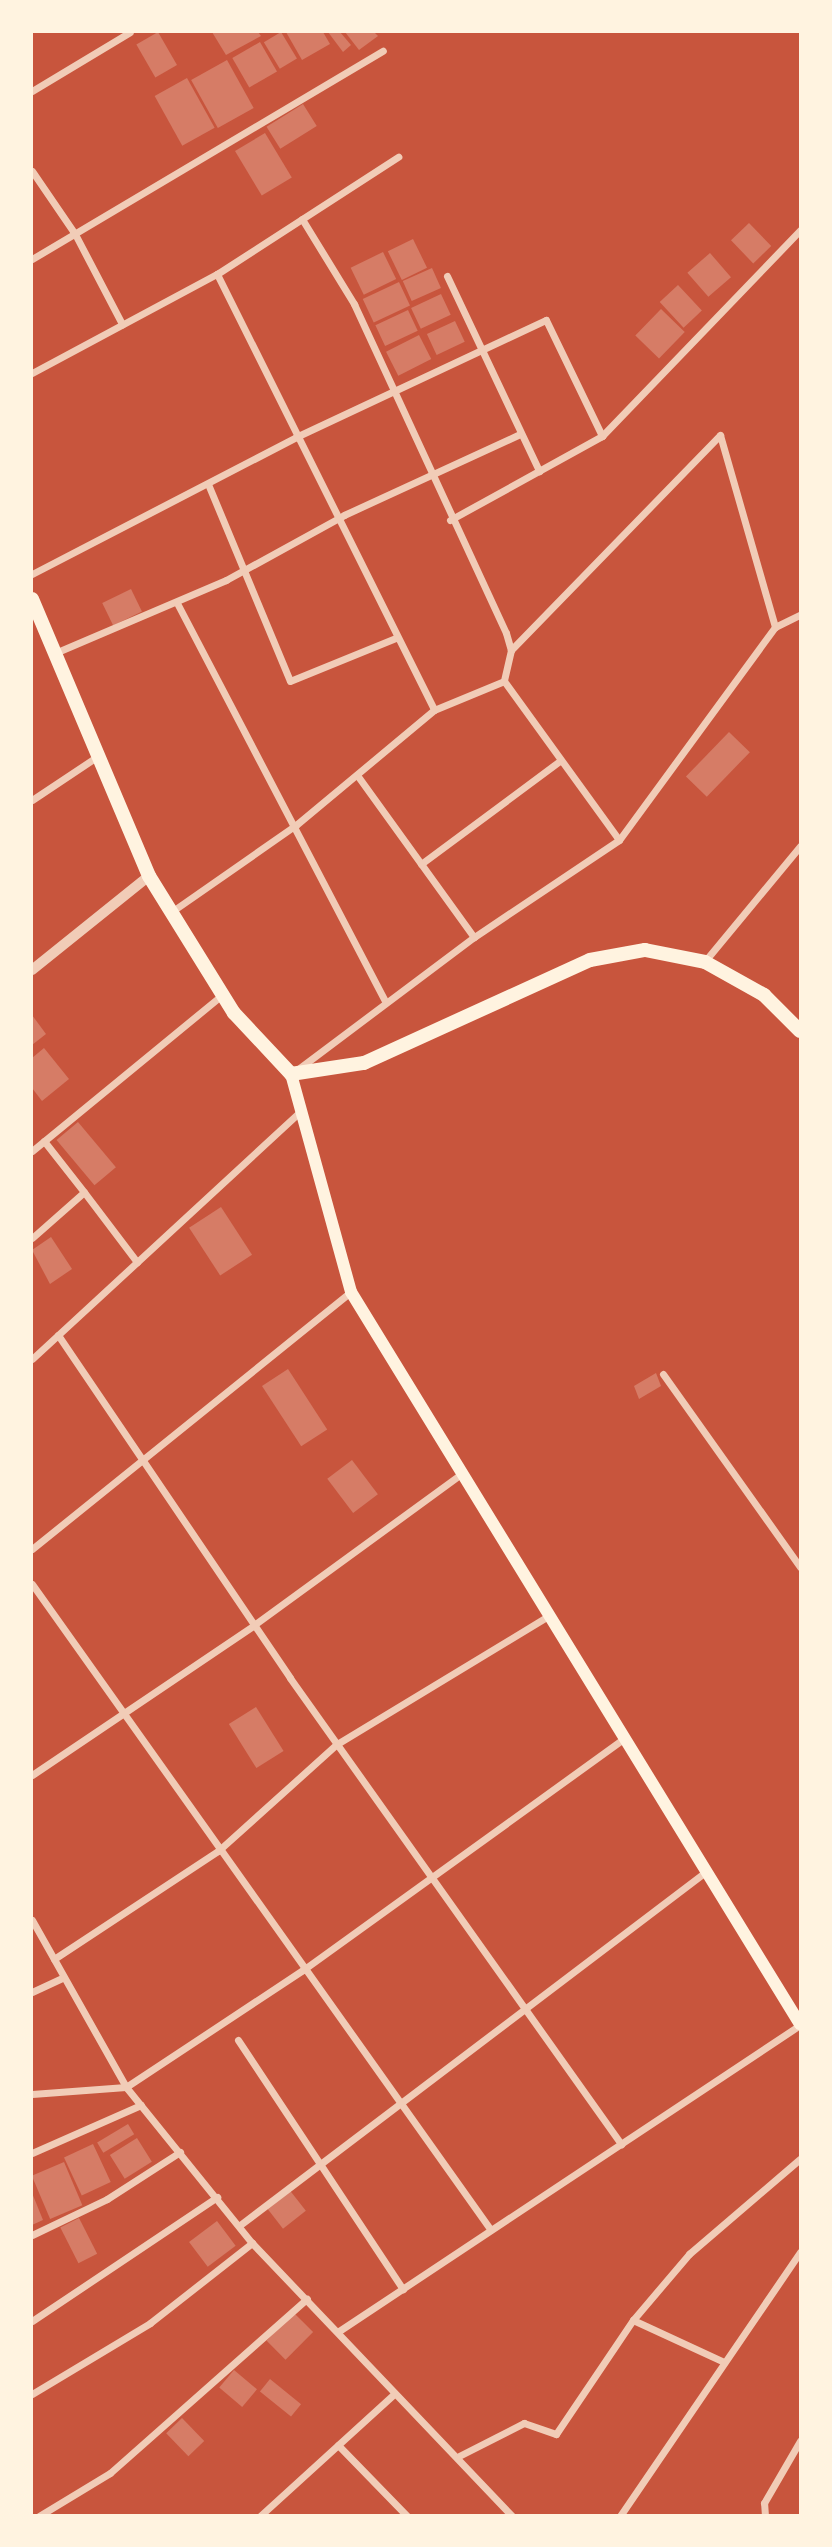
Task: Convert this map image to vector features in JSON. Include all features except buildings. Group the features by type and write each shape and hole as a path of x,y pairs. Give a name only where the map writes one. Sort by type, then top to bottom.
{"main road":[{"path":"32,599 34,615 55,653 149,876 174,910 222,995 291,1074 351,1292 460,1475 623,1739 708,1870 800,2024"},
{"path":"291,1074 364,1063 590,960 645,950 705,962 764,995 800,1031"}],"street":[{"path":"32,91 131,32"},
{"path":"32,258 383,51"},
{"path":"32,373 217,274 398,157"},
{"path":"32,171 75,234 122,324"},
{"path":"302,219 354,304 511,650"},
{"path":"450,520 602,436 800,230"},
{"path":"217,274 336,520 434,710"},
{"path":"446,276 518,435 539,471"},
{"path":"32,574 296,437 546,320 602,436"},
{"path":"55,653 177,603 243,572 336,520 518,435"},
{"path":"619,841 504,681 511,650 720,435 775,627"},
{"path":"208,484 290,681 396,638"},
{"path":"177,603 296,825 386,1002"},
{"path":"291,1074 474,937 619,841 775,627 800,615"},
{"path":"174,910 296,825 434,710 504,681"},
{"path":"32,800 98,756"},
{"path":"421,864 561,760"},
{"path":"357,775 474,937"},
{"path":"705,962 800,846"},
{"path":"32,970 149,876"},
{"path":"32,1151 222,995"},
{"path":"32,1359 301,1110"},
{"path":"44,1141 137,1262"},
{"path":"32,1238 84,1192"},
{"path":"32,1549 351,1292"},
{"path":"58,1335 254,1625 621,2144"},
{"path":"663,1374 800,1567"},
{"path":"32,1775 120,1712 254,1625 460,1475"},
{"path":"32,1584 218,1851 491,2230"},
{"path":"54,1959 218,1851 337,1744 547,1616"},
{"path":"32,2094 126,2087 303,1970 623,1739"},
{"path":"240,2225 708,1870"},
{"path":"32,1920 126,2087 252,2243 339,2331 394,2394 459,2456 512,2515"},
{"path":"32,1992 64,1977"},
{"path":"339,2331 800,2024"},
{"path":"238,2040 403,2289"},
{"path":"32,2153 141,2105"},
{"path":"32,2235 107,2199 180,2152"},
{"path":"459,2456 524,2423 556,2434 633,2320 689,2254 800,2159"},
{"path":"32,2321 217,2197"},
{"path":"32,2394 150,2323 252,2243"},
{"path":"620,2515 800,2252"},
{"path":"39,2515 110,2473 307,2299"},
{"path":"633,2320 723,2362"},
{"path":"260,2515 394,2394"},
{"path":"765,2515 764,2503 800,2441"},
{"path":"338,2445 408,2515"}]}
